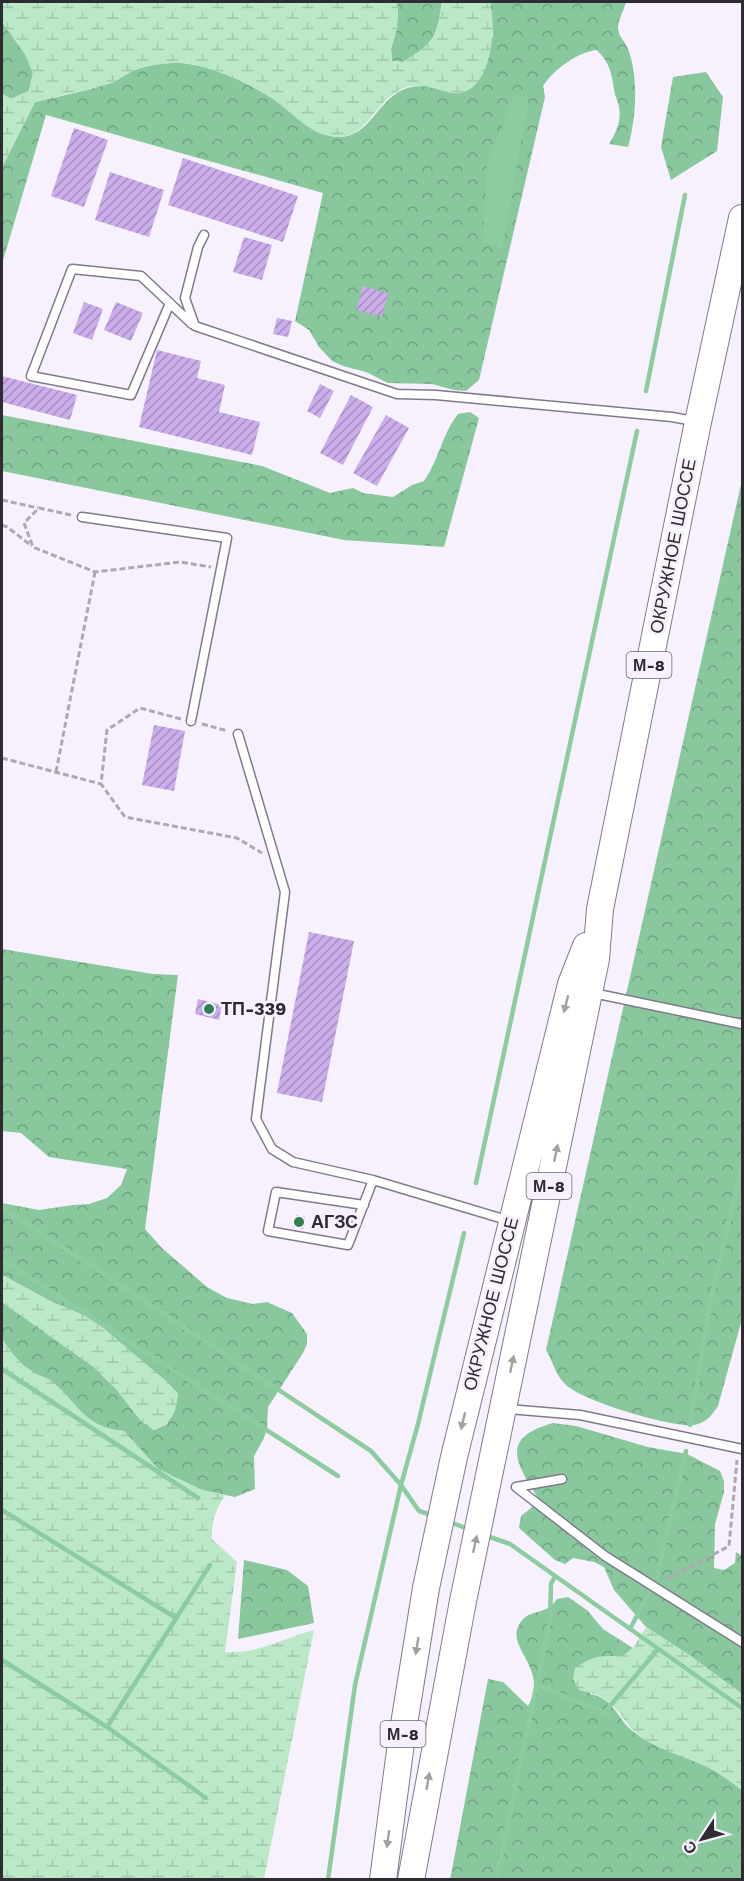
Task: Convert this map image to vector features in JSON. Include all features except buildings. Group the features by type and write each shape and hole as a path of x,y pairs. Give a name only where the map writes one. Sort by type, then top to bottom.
{"main road":[{"name":"ОКРУЖНОЕ ШОССЕ","path":"411,1880 463,1601 596,959 600,909 698,422 742,218"},
{"name":"ОКРУЖНОЕ ШОССЕ","path":"382,1880 426,1588 454,1457 571,984 600,909"}],"lane":[{"path":"195,326 185,298 198,247 204,234"},
{"path":"170,303 131,396 31,376 72,269 141,276 195,326 397,394 436,395 672,417 698,422"},
{"path":"82,517 227,538 191,721"},
{"path":"238,734 285,892 256,1119 272,1149 293,1162 373,1180 511,1221"},
{"path":"589,992 742,1024"},
{"path":"364,1205 276,1192 268,1231 348,1245 364,1205 373,1180"},
{"path":"503,1408 580,1415 739,1448"},
{"path":"562,1479 516,1487 606,1556 742,1642"}],"path":[{"path":"2,500 82,517"},
{"path":"33,547 24,523 39,508"},
{"path":"2,525 33,547 95,572 180,562 221,568"},
{"path":"56,772 95,572"},
{"path":"101,784 107,730 140,708 238,734"},
{"path":"2,758 101,784 125,817 237,838 276,862"},
{"path":"654,1587 729,1546 739,1448"}],"green space":[{"path":"2,2 398,2 398,25 391,48 392,61 403,62 422,49 432,38 438,24 442,2 490,2 493,25 487,65 474,86 457,93 426,87 408,87 388,98 366,123 349,135 338,137 317,132 264,93 215,70 191,64 163,64 132,71 111,83 35,102 2,167 2,94 11,99 29,91 33,73 25,54 2,22"},
{"path":"398,2 442,2 435,36 423,49 403,62 392,61 391,48 398,25"},
{"path":"490,2 626,2 618,28 628,49 634,72 634,111 628,147 609,144 616,132 620,113 610,70 597,50 582,54 567,62 553,73 543,86 545,97 479,380 466,391 432,384 388,383 366,372 343,366 332,361 319,347 309,330 295,321 323,193 46,115 2,264 2,167 35,102 111,83 132,71 148,66 182,63 210,69 255,88 314,128 340,137 353,134 363,128 388,100 398,92 410,87 429,86 452,93 493,36"},
{"path":"2,22 25,54 33,73 29,91 11,99 2,94"},
{"path":"706,72 723,97 717,151 671,180 661,147 673,77"},
{"path":"470,412 479,418 444,547 344,540 2,471 2,415 262,466 330,493 353,488 363,493 393,497 412,485 424,481 458,414"},
{"path":"742,480 742,1319 718,1406 702,1422 683,1425 626,1412 573,1390 561,1380 546,1350"},
{"path":"2,949 153,974 178,975 145,1229 162,1248 207,1287 227,1298 253,1304 267,1302 292,1313 307,1334 307,1344 303,1353 268,1407 267,1428 254,1456 255,1489 235,1497 202,1490 158,1469 124,1431 113,1430 90,1422 48,1379 24,1366 2,1339 2,1302 94,1367 117,1390 141,1421 154,1430 167,1424 178,1394 166,1381 86,1316 54,1303 2,1275 2,1203 39,1210 89,1204 107,1198 121,1185 127,1169 49,1157 21,1133 2,1131"},
{"path":"2,1275 54,1303 86,1316 166,1381 178,1394 176,1407 169,1420 155,1430 141,1421 117,1390 94,1367 2,1302"},
{"path":"2,1339 24,1365 60,1388 90,1419 110,1429 124,1431 158,1469 202,1490 225,1495 215,1516 212,1539 237,1562 225,1652 248,1651 314,1630 264,1879 2,1879"},
{"path":"553,1423 576,1426 648,1447 687,1454 720,1471 724,1481 724,1492 715,1524 714,1568 724,1570 735,1563 736,1552 742,1556 742,1694 646,1627 614,1590 604,1567 594,1562 573,1558 565,1564 555,1560 519,1528 521,1516 538,1498 519,1463 517,1453 519,1444 525,1436 536,1429"},
{"path":"244,1560 287,1570 308,1586 314,1623 238,1639"},
{"path":"568,1597 587,1610 603,1629 633,1648 623,1656 597,1657 590,1694 611,1705 629,1728 642,1738 710,1768 742,1790 742,1879 450,1880 488,1679 503,1682 528,1706 534,1682 518,1644 516,1635 518,1627 526,1616 547,1608 557,1599"},
{"path":"646,1627 742,1694 742,1790 710,1768 644,1739 607,1701 596,1694 579,1690 573,1679 575,1668 597,1657 623,1656 633,1648"}],"shaded area":[{"path":"515,94 529,97 502,249 483,241 487,164"}],"waterway":[{"path":"646,391 685,195"},
{"path":"476,1183 637,431"},
{"path":"690,1425 711,1299 742,1164"},
{"path":"2,1207 371,1451 401,1485 419,1511 434,1516"},
{"path":"328,1880 355,1685 401,1485 464,1233"},
{"path":"2,1260 338,1476"},
{"path":"2,1369 198,1498"},
{"path":"656,1580 686,1451"},
{"path":"2,1510 176,1618"},
{"path":"447,1521 471,1530"},
{"path":"484,1535 510,1544 742,1708"},
{"path":"2,1660 107,1727 210,1565"},
{"path":"496,1880 550,1620 551,1584 555,1576"},
{"path":"630,1629 650,1591"},
{"path":"605,1712 658,1649"},
{"path":"537,1685 609,1714"},
{"path":"107,1727 206,1798"}],"place":[{"name":"ТП-339","path":"209,1009"},
{"name":"АГЗС","path":"299,1222"}]}
